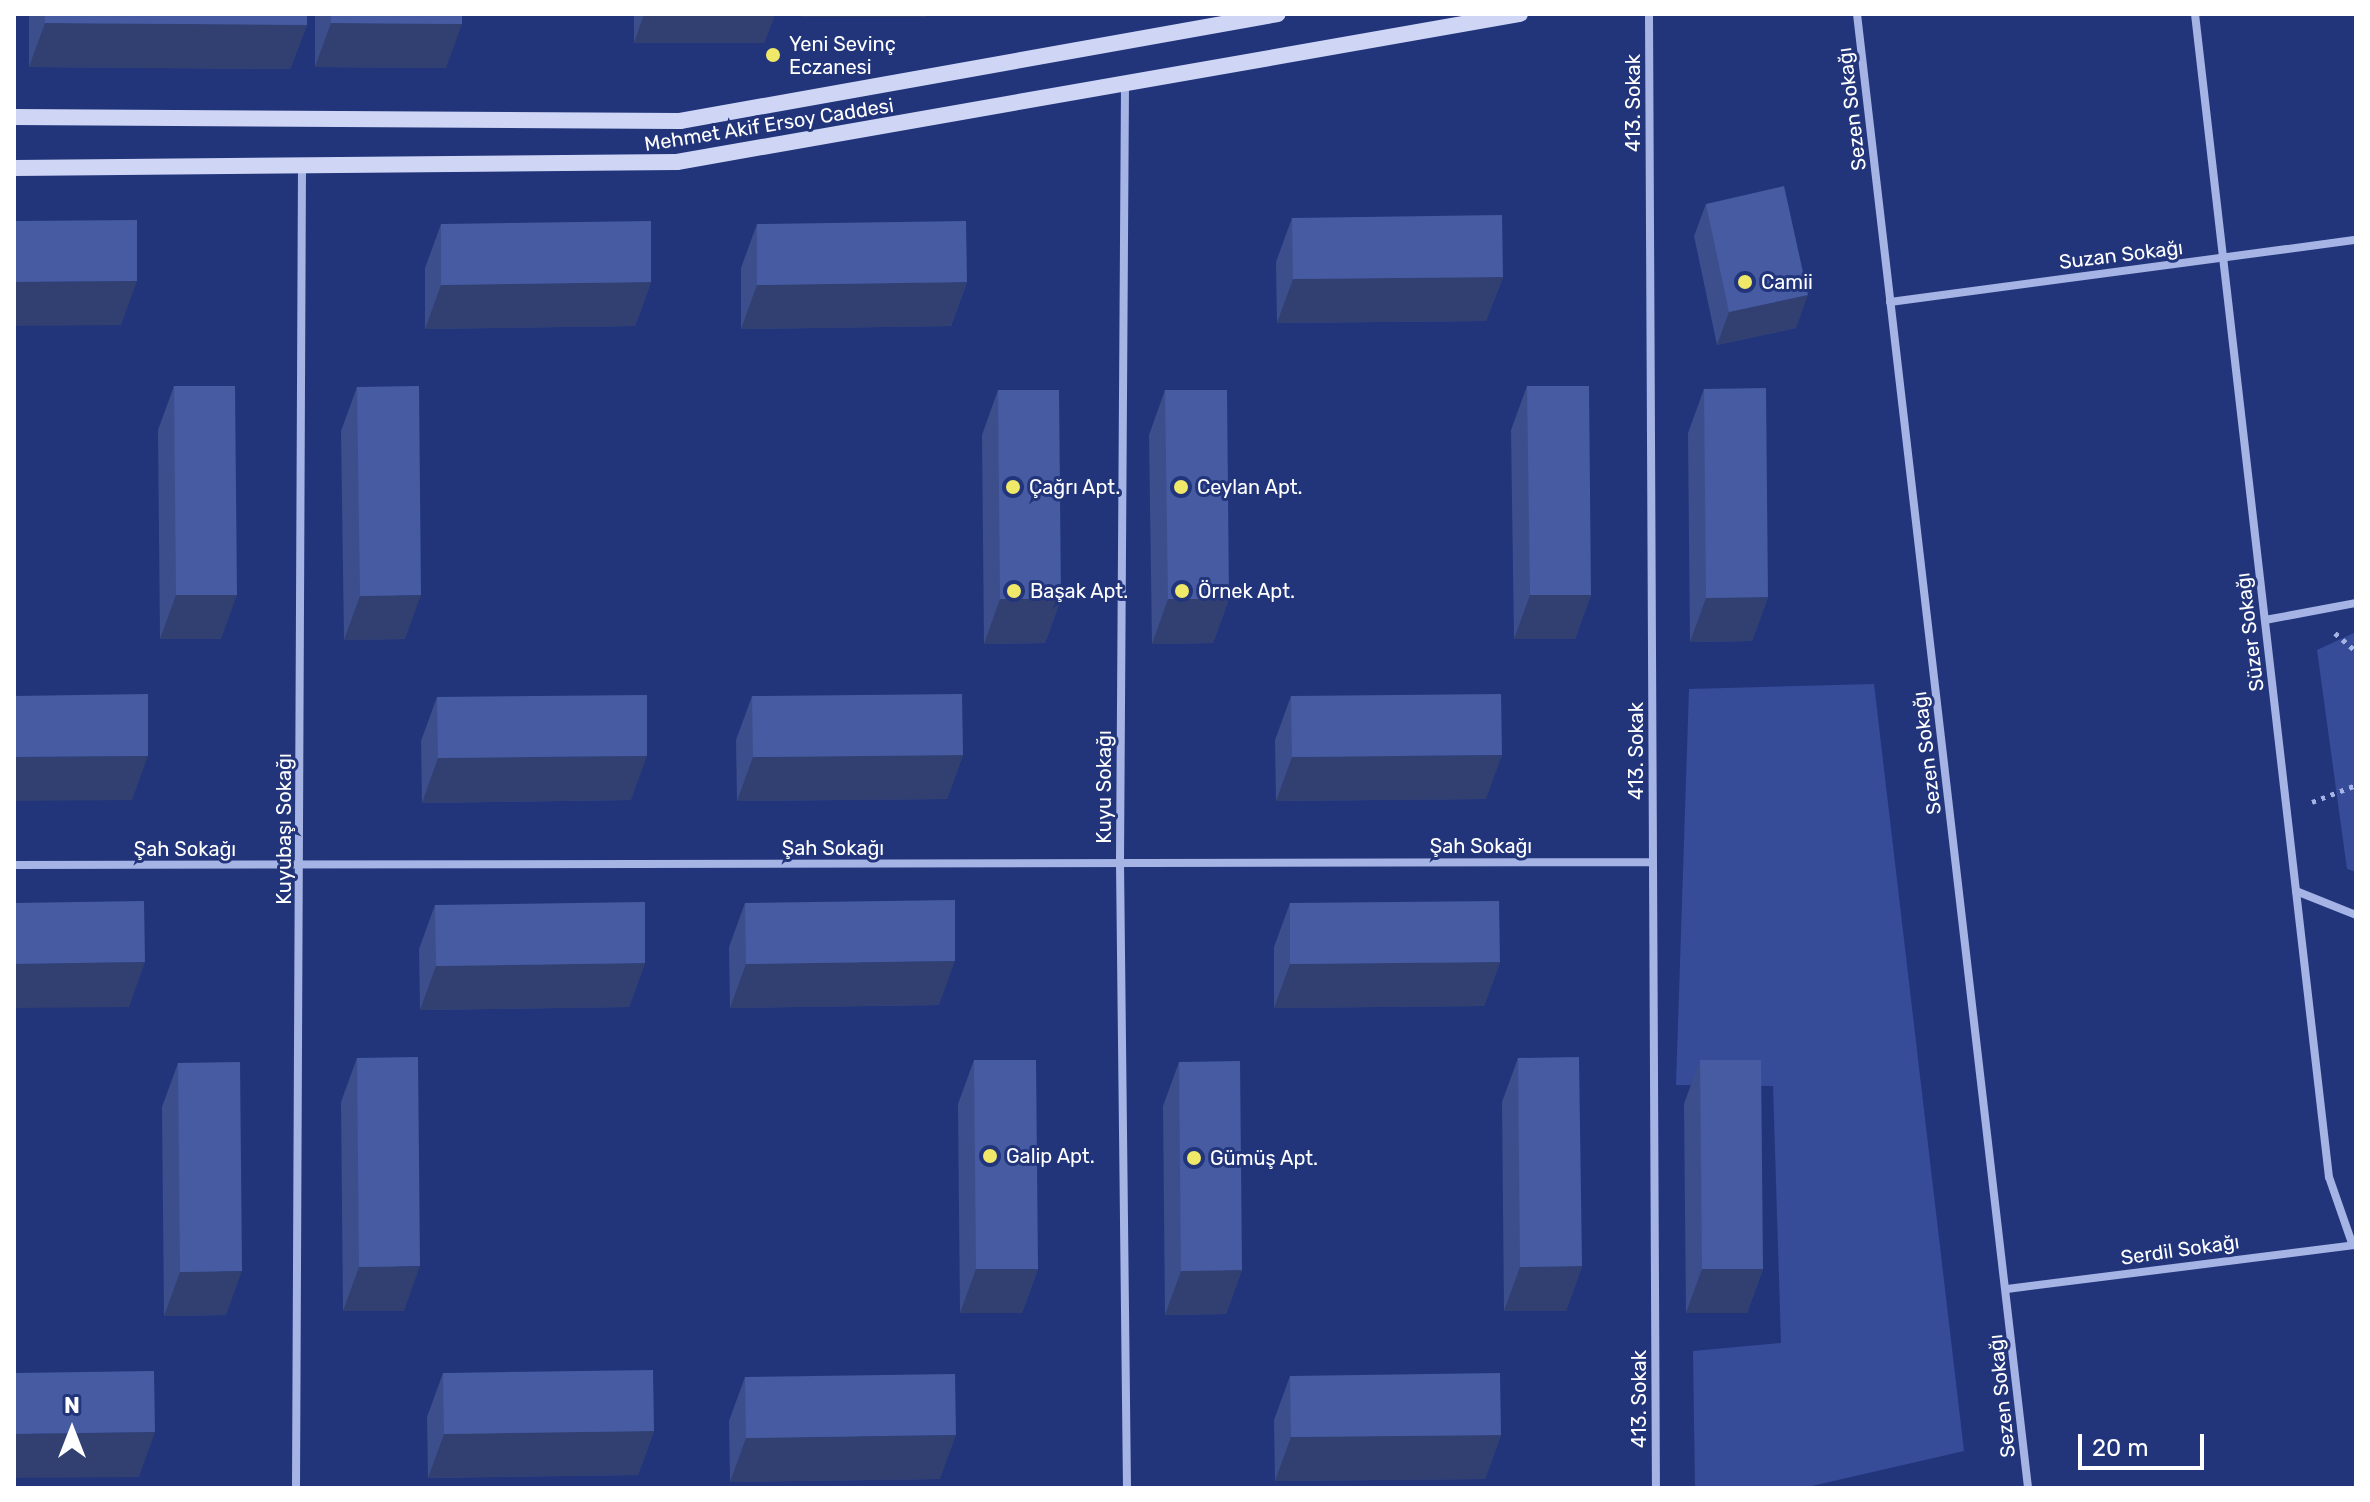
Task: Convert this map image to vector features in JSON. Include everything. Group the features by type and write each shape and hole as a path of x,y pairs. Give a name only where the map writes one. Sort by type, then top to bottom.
{"main road":[{"name":"Mehmet Akif Ersoy Caddesi","path":"14,117 680,121 1278,14"},
{"name":"Mehmet Akif Ersoy Caddesi","path":"14,168 302,169 677,162 1125,86 1520,14"}],"street":[{"name":"413. Sokak","path":"1649,14 1656,1488"},
{"name":"Sezen Sokağı","path":"1857,14 2028,1488"},
{"name":"Süzer Sokağı","path":"2195,14 2329,1177 2354,1245"},
{"name":"Kuyu Sokağı","path":"1125,86 1120,863 1127,1488"},
{"name":"Kuyubaşı Sokağı","path":"296,1488 302,169"},
{"name":"Suzan Sokağı","path":"1890,302 2356,240"},
{"path":"2265,620 2356,603"},
{"name":"Şah Sokağı","path":"14,865 1653,862"},
{"path":"2296,891 2356,915"},
{"name":"Serdil Sokağı","path":"2007,1289 2354,1245"}],"path":[{"path":"2287,812 2356,785"}],"shaded area":[{"path":"2356,632 2356,872 2347,869 2317,650"},
{"path":"1874,684 1964,1451 1803,1488 1695,1488 1693,1351 1781,1343 1773,1086 1676,1085 1689,689"}],"building":[{"path":"45,14 307,14 307,25 45,23"},
{"path":"331,14 462,14 462,24 331,23"},
{"path":"1784,186 1808,295 1729,312 1706,204"},
{"path":"1502,215 1503,277 1293,279 1292,218"},
{"path":"137,220 137,281 14,282 14,221"},
{"path":"651,221 651,282 441,285 441,224"},
{"path":"966,221 967,282 757,285 757,224"},
{"path":"174,386 235,386 237,595 176,595"},
{"path":"419,386 421,595 360,596 357,387"},
{"path":"1527,386 1589,386 1591,595 1530,595"},
{"path":"1766,388 1768,597 1706,598 1704,389"},
{"path":"998,390 1059,390 1061,599 1000,599"},
{"path":"1165,390 1227,390 1229,599 1168,599"},
{"path":"148,694 148,756 14,757 14,696"},
{"path":"962,694 963,755 753,757 752,696"},
{"path":"1501,694 1502,755 1292,757 1291,696"},
{"path":"647,695 647,756 438,758 437,697"},
{"path":"955,900 955,961 746,964 745,903"},
{"path":"144,901 145,962 14,964 14,903"},
{"path":"1499,901 1500,962 1290,964 1290,903"},
{"path":"645,902 645,963 436,966 435,905"},
{"path":"418,1057 420,1266 359,1267 357,1058"},
{"path":"1579,1057 1582,1266 1520,1267 1518,1058"},
{"path":"974,1060 1036,1060 1038,1269 976,1269"},
{"path":"1700,1060 1761,1060 1763,1269 1702,1269"},
{"path":"1240,1061 1242,1270 1181,1271 1179,1062"},
{"path":"240,1062 242,1271 180,1272 178,1063"},
{"path":"653,1370 654,1431 444,1434 443,1373"},
{"path":"154,1371 155,1432 14,1434 14,1373"},
{"path":"1500,1373 1501,1435 1291,1437 1290,1376"},
{"path":"955,1374 956,1435 746,1438 745,1377"}],"place":[{"name":"Yeni Sevinç Eczanesi","path":"773,55"},
{"name":"Camii","path":"1745,282"},
{"name":"Çağrı Apt.","path":"1013,487"},
{"name":"Ceylan Apt.","path":"1181,487"},
{"name":"Başak Apt.","path":"1014,591"},
{"name":"Örnek Apt.","path":"1182,591"},
{"name":"Galip Apt.","path":"990,1156"},
{"name":"Gümüş Apt.","path":"1194,1158"}]}
